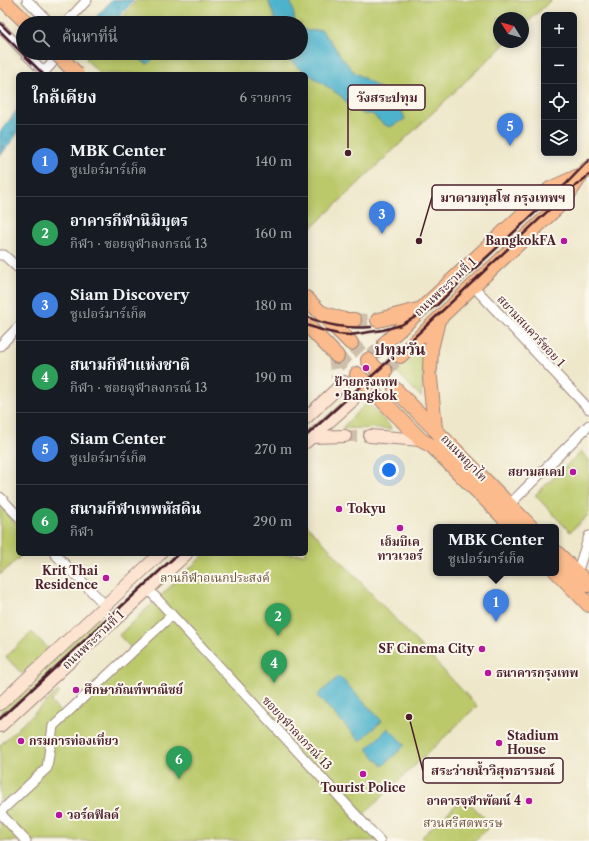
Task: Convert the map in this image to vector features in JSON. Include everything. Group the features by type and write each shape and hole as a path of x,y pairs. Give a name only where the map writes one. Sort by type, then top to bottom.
{"main road":[{"path":"3,0 19,16"},
{"path":"63,60 75,72"},
{"name":"ถนนพระรามที่ 1","path":"400,356 563,202 585,172"},
{"name":"ถนนพระรามที่ 1","path":"385,343 550,189 585,172"},
{"path":"308,300 351,343"},
{"path":"378,320 420,309"},
{"path":"320,313 344,320 354,320"},
{"path":"435,428 430,373 431,349 438,320"},
{"path":"308,326 334,354"},
{"path":"363,365 383,374 368,386 363,365"},
{"path":"308,416 329,396 340,380"},
{"name":"ถนนพญาไท","path":"396,389 528,524"},
{"name":"ถนนพญาไท","path":"382,400 421,440 432,446 510,524"},
{"path":"309,440 352,401"},
{"path":"398,417 401,408 409,403"},
{"path":"309,440 345,436"},
{"path":"370,436 421,440"},
{"path":"559,555 589,585"},
{"name":"ถนนพระรามที่ 1","path":"0,704 158,556"},
{"name":"ถนนพระรามที่ 1","path":"0,726 184,556"},
{"path":"559,574 589,605"}],"street":[{"path":"26,0 43,16"},
{"path":"72,16 86,0"},
{"path":"0,27 16,43"},
{"path":"32,60 42,70 45,70 54,60"},
{"path":"0,255 4,255 16,266"},
{"name":"สยามสแควร์ซอย 1","path":"473,286 589,409"},
{"path":"0,346 16,329"},
{"path":"509,505 589,425"},
{"path":"0,497 16,514"},
{"path":"577,573 589,536"},
{"path":"57,556 105,605"},
{"name":"ซอยจุฬาลงกรณ์ 13","path":"148,589 380,841"},
{"path":"26,841 0,812 47,768 53,726 172,615"}],"green space":[{"path":"137,0 551,0 529,21 529,12 493,12 493,48 501,48 308,231 308,72 98,72 87,60 308,60 308,16 123,16"},
{"path":"425,346 423,382 421,397 396,371"},
{"path":"367,402 390,426 391,429 342,428"},
{"name":"สยามสเคป","path":"581,452 589,460 589,514 570,532 535,495"},
{"path":"0,506 16,523 16,556 21,556 0,575"},
{"name":"ลานกีฬาอเนกประสงค์","path":"308,526 477,706 363,815 386,841 0,841 0,745 58,691 60,693 51,702 62,714 131,648 119,635 203,556 308,556"},
{"path":"98,618 104,625 0,722 0,709"},
{"path":"32,632 49,649 22,674 6,657"},
{"name":"สวนศรีศตพรรษ","path":"464,797 491,825 474,841 426,841 422,837"}],"water":[{"path":"112,0 134,0 119,16 97,16"},
{"path":"268,0 290,0 294,16 274,16"},
{"path":"322,30 354,72 381,89 402,111 405,119 390,127 383,124 372,114 364,114 350,107 341,96 308,74 308,72 305,72 290,60 308,60 308,31"},
{"path":"142,60 152,60 148,64"},
{"path":"16,112 16,136 0,156 0,132"},
{"path":"339,676 382,721 360,741 317,696"},
{"path":"388,728 405,745 383,766 367,749"}],"pier":[{"path":"55,60 83,60 73,72 58,72 51,64"}],"ferry route":[{"path":"111,16 124,0"},
{"path":"0,149 16,129"}],"tunnel":[{"path":"354,320 378,320"},
{"path":"351,343 368,360"},
{"path":"369,359 385,343"},
{"path":"337,356 357,374"},
{"path":"385,371 400,356"},
{"path":"334,357 337,377"},
{"path":"352,401 369,386"},
{"path":"369,386 382,400"},
{"path":"345,436 370,436"}],"railway":[{"path":"0,23 10,33"},
{"path":"0,31 16,47"},
{"path":"29,60 41,72"},
{"path":"308,326 338,334 350,335 383,330 401,325 437,305 565,185 589,160"},
{"path":"308,434 406,345 569,191 589,175"},
{"path":"308,317 338,326 355,328 371,327"},
{"path":"0,719 176,556"}],"place":[{"name":"Siam Center","path":"510,146"},
{"name":"วังสระปทุม","path":"348,153"},
{"name":"Siam Discovery","path":"382,234"},
{"name":"มาดามทุสโซ กรุงเทพฯ","path":"419,241"},
{"name":"BangkokFA","path":"564,241"},
{"name":"ป้ายกรุงเทพ • Bangkok","path":"366,368"},
{"name":"สยามสเคป","path":"573,472"},
{"name":"Tokyu","path":"339,509"},
{"name":"เอ็มบีเค ทาวเวอร์","path":"400,528"},
{"name":"Krit Thai Residence","path":"106,578"},
{"name":"MBK Center","path":"496,622"},
{"name":"อาคารกีฬานิมิบุตร","path":"278,636"},
{"name":"SF Cinema City","path":"482,649"},
{"name":"ธนาคารกรุงเทพ","path":"488,673"},
{"name":"สนามกีฬาแห่งชาติ","path":"274,683"},
{"name":"ศึกษาภัณฑ์พาณิชย์","path":"76,690"},
{"name":"สระว่ายน้ำวิสุทธารมณ์","path":"409,717"},
{"name":"กรมการท่องเที่ยว","path":"21,741"},
{"name":"Stadium House","path":"499,743"},
{"name":"Tourist Police","path":"363,774"},
{"name":"สนามกีฬาเทพหัสดิน","path":"179,779"},
{"name":"อาคารจุฬาพัฒน์ 4","path":"529,801"},
{"name":"วอร์ดฟิลด์","path":"59,815"}],"district":[{"name":"ปทุมวัน","path":"400,349"}]}
